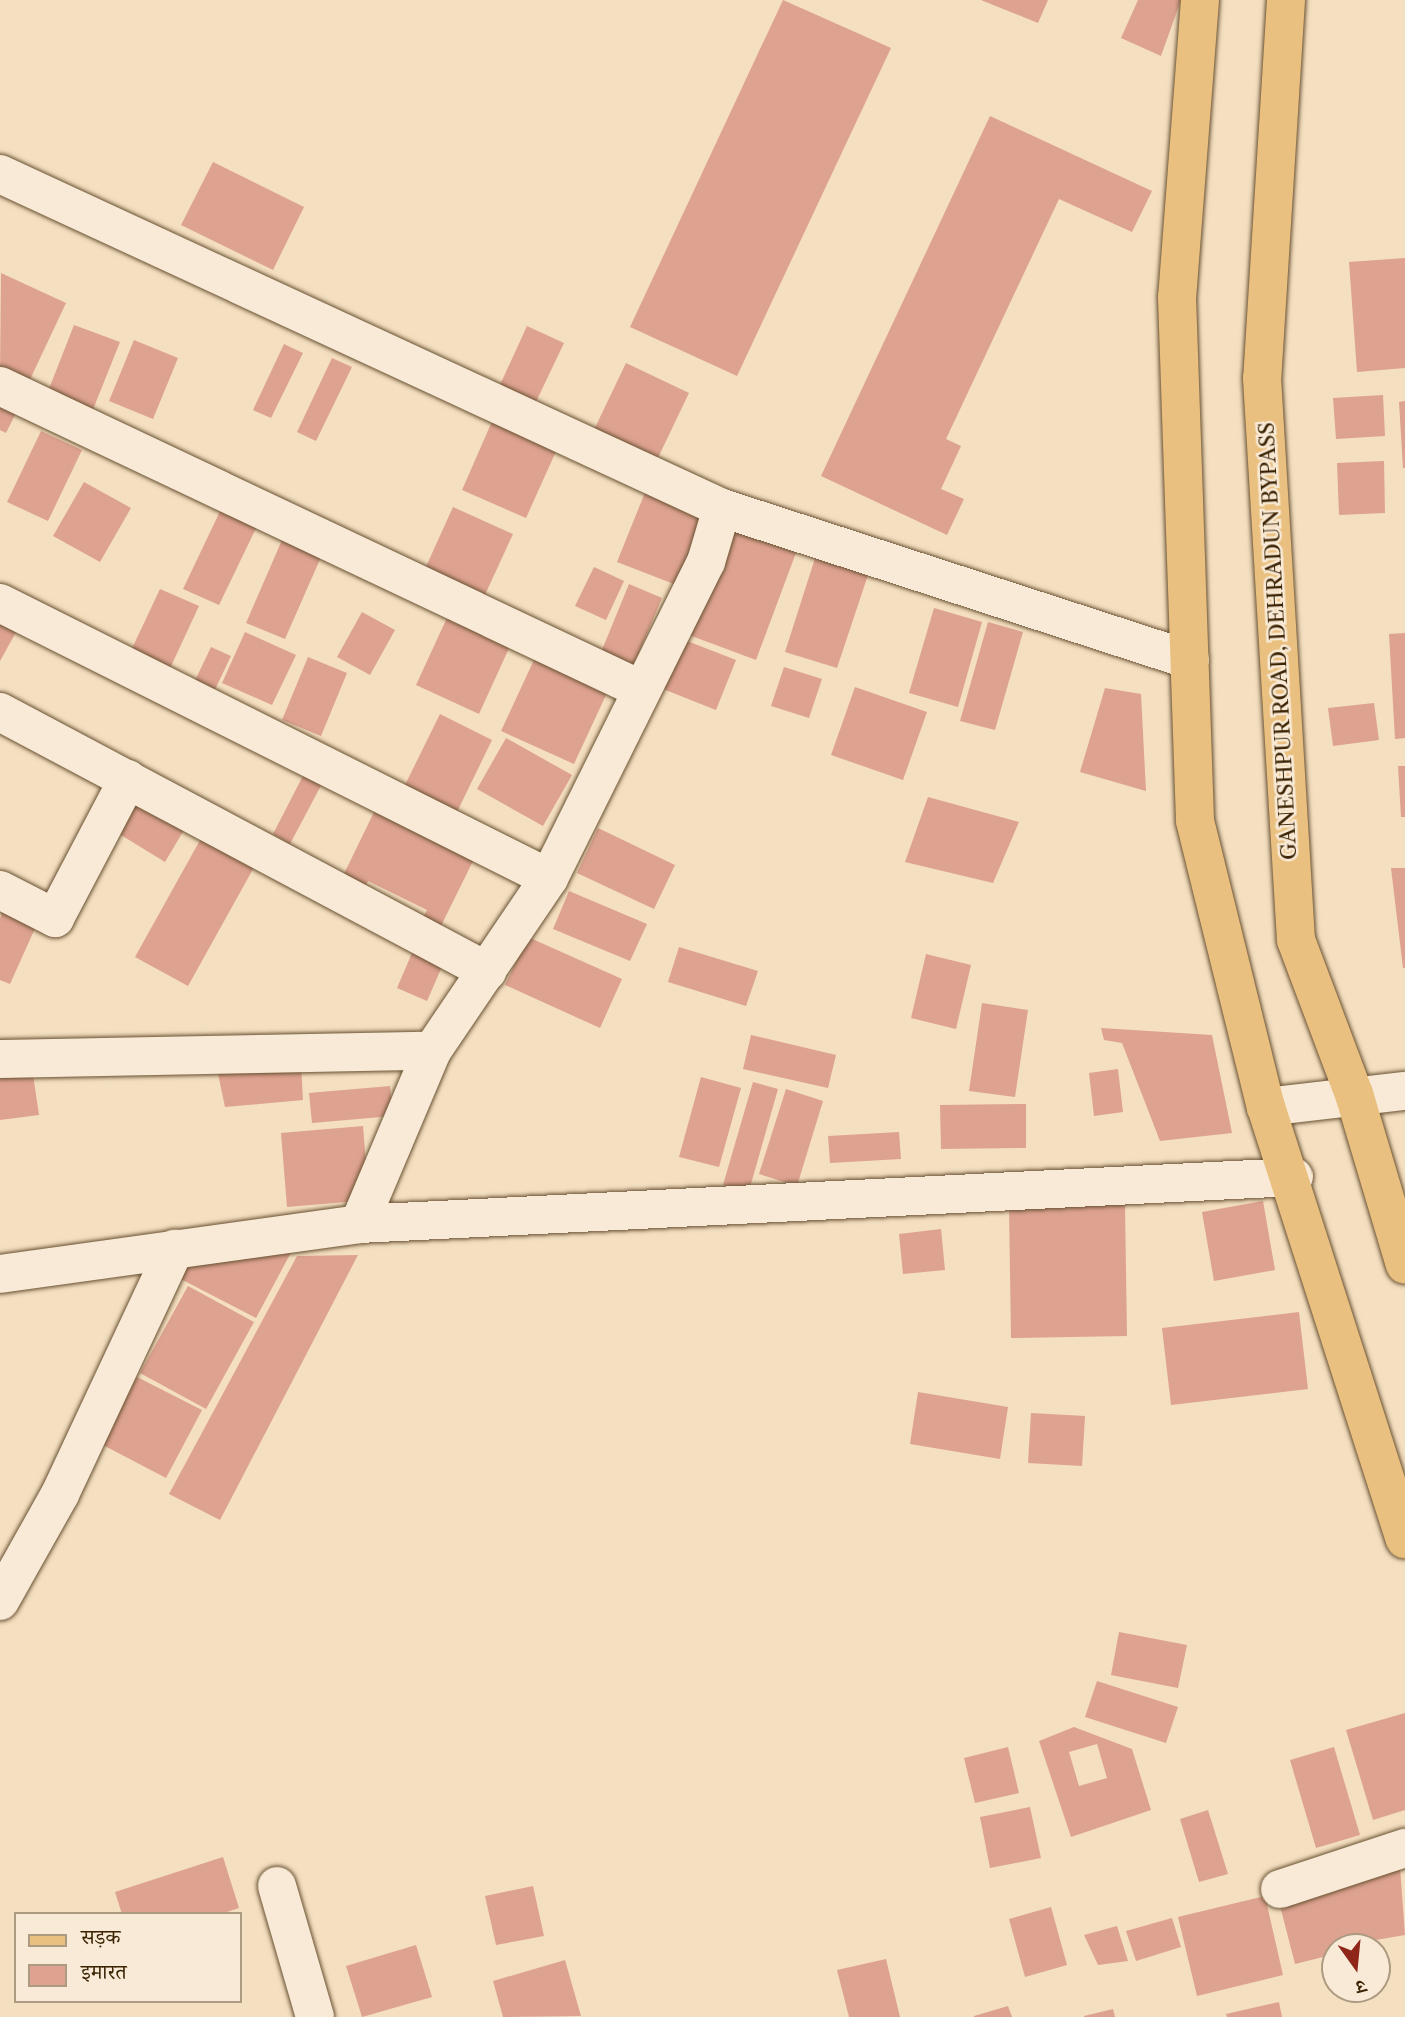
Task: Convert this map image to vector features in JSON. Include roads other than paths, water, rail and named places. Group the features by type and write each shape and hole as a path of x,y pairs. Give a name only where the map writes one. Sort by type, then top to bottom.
{"main road":[{"path":"1200,0 1177,298 1195,821 1266,1107 1294,1177 1405,1539"},
{"name":"GANESHPUR ROAD, DEHRADUN BYPASS","path":"1286,0 1262,377 1296,940 1353,1094 1405,1265"}],"street":[{"path":"0,174 722,508 1190,660"},
{"path":"0,386 640,689"},
{"path":"359,1224 432,1051 549,878 640,689 706,562 722,508"},
{"path":"0,603 549,878"},
{"path":"0,712 487,971"},
{"path":"0,890 55,918 128,779"},
{"path":"0,1059 432,1051"},
{"path":"1266,1107 1353,1094 1405,1091"},
{"path":"0,1274 359,1224 1294,1177"},
{"path":"0,1601 60,1494 175,1250"},
{"path":"1279,1889 1405,1849"},
{"path":"277,1885 315,2017"}]}
